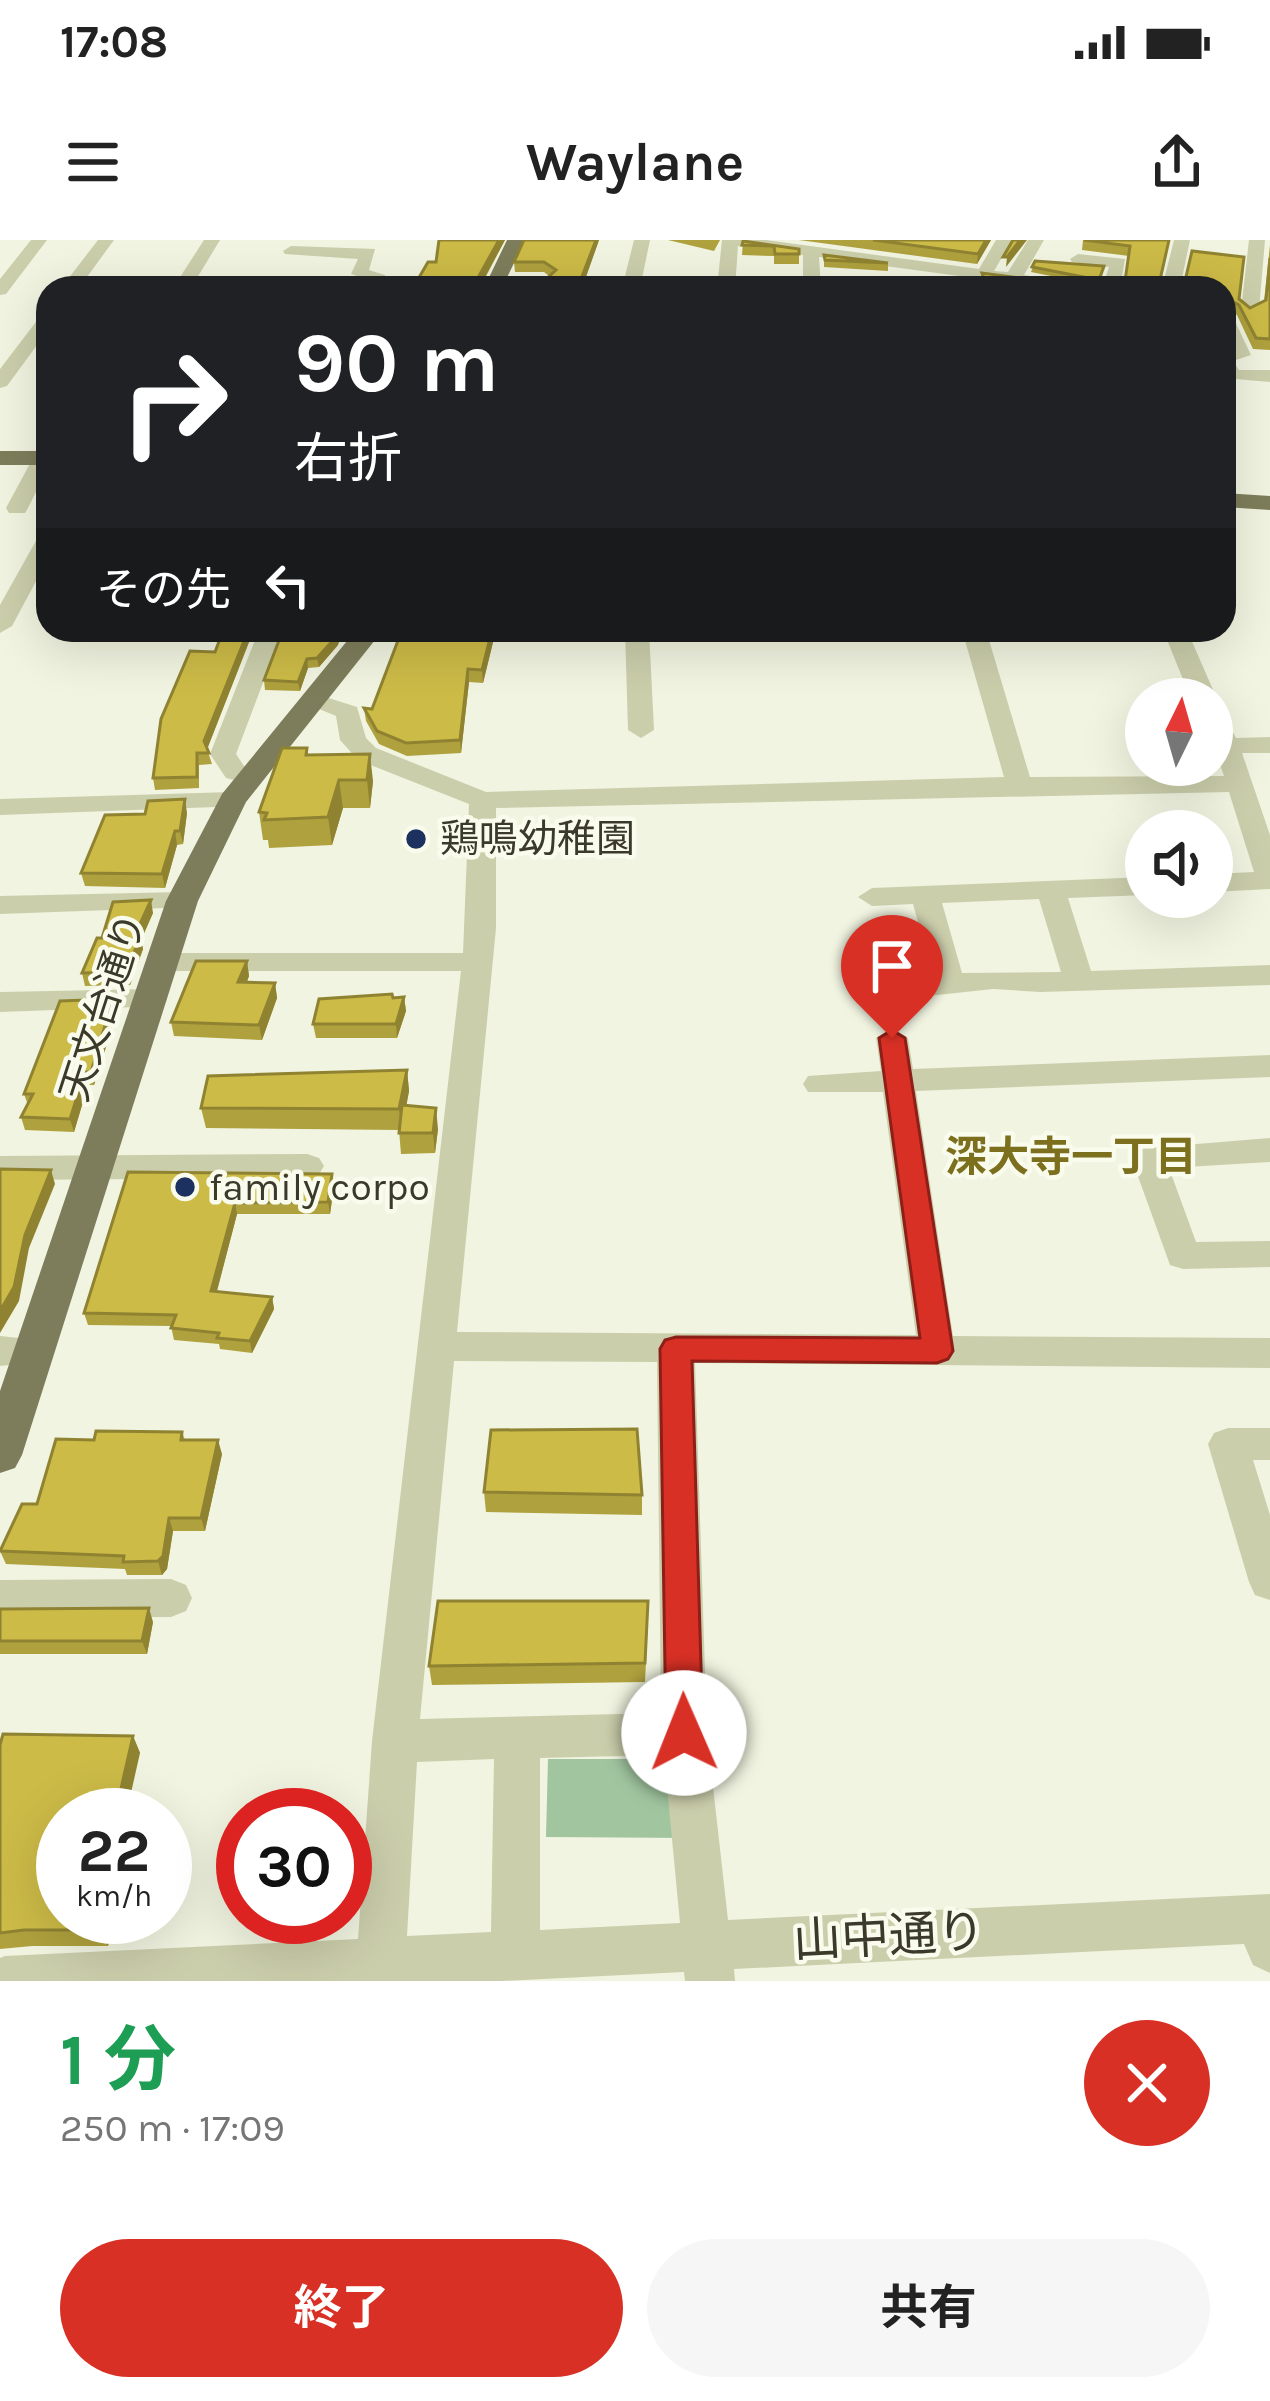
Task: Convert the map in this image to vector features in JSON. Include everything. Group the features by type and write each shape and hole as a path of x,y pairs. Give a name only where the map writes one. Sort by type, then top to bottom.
{"main road":[{"path":"503,276 516,240"},
{"path":"0,458 36,458"},
{"path":"1236,501 1270,503"},
{"name":"天文台通り","path":"0,1455 17,1351 94,1166 182,901 241,788 360,642"}],"street":[{"path":"0,290 39,240"},
{"path":"79,276 106,240"},
{"path":"190,276 212,240"},
{"path":"634,276 642,240"},
{"path":"726,276 730,240 825,248 998,276"},
{"path":"984,274 1004,240"},
{"path":"1014,276 1036,240"},
{"path":"1174,276 1182,240"},
{"path":"1250,310 1257,240"},
{"path":"291,250 371,247 359,274 376,276"},
{"path":"1078,260 1119,263 1115,276"},
{"path":"904,263 907,276"},
{"path":"1236,308 1270,313"},
{"path":"0,382 36,334"},
{"path":"1236,357 1270,356"},
{"path":"1236,376 1270,376"},
{"path":"9,508 36,472"},
{"path":"0,626 36,560"},
{"path":"0,807 241,788 223,754 266,642"},
{"path":"637,642 641,730"},
{"path":"977,642 1019,785"},
{"path":"1179,642 1195,678"},
{"path":"313,701 348,712 353,740 367,754 484,800 1019,785 1241,784"},
{"path":"1233,746 1270,745"},
{"path":"1233,762 1270,879 1233,882"},
{"path":"381,1963 395,1741 477,962 486,848 484,800"},
{"path":"872,898 1125,887"},
{"path":"1051,890 1079,981"},
{"path":"925,895 939,984 1270,975"},
{"path":"0,905 182,901"},
{"path":"165,962 477,962"},
{"path":"0,1002 152,999"},
{"path":"892,1038 937,1351"},
{"path":"818,1084 1270,1066"},
{"path":"1270,1150 1148,1157 1183,1256 1270,1254"},
{"path":"0,1168 307,1166"},
{"path":"437,1346 1270,1353"},
{"path":"676,1349 684,1733 709,1963"},
{"path":"1270,1444 1228,1444 1270,1582"},
{"path":"0,1599 171,1598"},
{"path":"395,1741 684,1733"},
{"path":"515,1956 517,1738"},
{"name":"山中通り","path":"5,1981 515,1956 709,1963 1267,1928"}],"green space":[{"path":"548,1759 688,1759 691,1838 546,1837"}],"building":[{"path":"439,240 499,240 479,276 420,276 428,262 436,262"},
{"path":"524,240 596,240 582,276 549,276 556,270 544,262 514,262"},
{"path":"873,240 986,240 978,254"},
{"path":"1013,240 1020,240 1003,257"},
{"path":"1084,240 1169,240 1161,276 1126,276 1130,246"},
{"path":"743,241 799,249 799,254 775,254 774,246 742,245"},
{"path":"1192,251 1244,257 1239,299 1250,308 1266,300 1270,258 1270,339 1256,338 1239,305 1236,276 1186,276"},
{"path":"824,255 888,263 825,260"},
{"path":"1035,261 1104,266 1100,276 1032,267"},
{"path":"219,642 244,642 204,741 209,753 197,753 197,777 153,778 161,719 190,651 215,652"},
{"path":"278,642 332,642 317,658 307,659 298,682 264,680"},
{"path":"397,642 489,642 482,670 468,669 460,740 406,743 377,731 364,708 372,709"},
{"path":"282,748 307,748 306,755 370,754 367,780 339,780 328,817 264,820 267,813 259,812"},
{"path":"185,799 180,831 175,831 162,874 81,873 105,815 145,814 148,801"},
{"path":"151,900 134,937 140,936 127,972 82,973 97,938 102,938 113,902"},
{"path":"196,961 247,961 238,982 275,983 259,1025 171,1022"},
{"path":"392,994 393,998 404,997 396,1024 313,1024 319,999"},
{"path":"113,999 91,1072 85,1072 70,1119 21,1117 33,1094 24,1094 60,1001"},
{"path":"407,1070 399,1109 201,1108 208,1076"},
{"path":"402,1105 436,1108 433,1133 399,1133"},
{"path":"0,1169 51,1170 25,1235 14,1287 0,1311"},
{"path":"128,1172 332,1174 328,1202 235,1203 211,1291 272,1297 250,1341 171,1328 176,1315 84,1313"},
{"path":"637,1429 642,1495 484,1492 491,1430"},
{"path":"96,1431 182,1432 181,1440 218,1440 201,1518 169,1518 163,1556 158,1561 0,1551 22,1504 37,1504 56,1439 94,1440"},
{"path":"438,1601 648,1601 645,1663 429,1666"},
{"path":"149,1608 142,1641 0,1641 0,1609"},
{"path":"3,1734 133,1736 121,1788 36,1788 36,1930 0,1933"}],"place":[{"name":"鶏鳴幼稚園","path":"416,839"},
{"name":"family corpo","path":"185,1187"}],"district":[{"name":"深大寺一丁目","path":"1071,1157"}],"route":[{"path":"684,1733 676,1349 937,1351 892,1038"}]}
